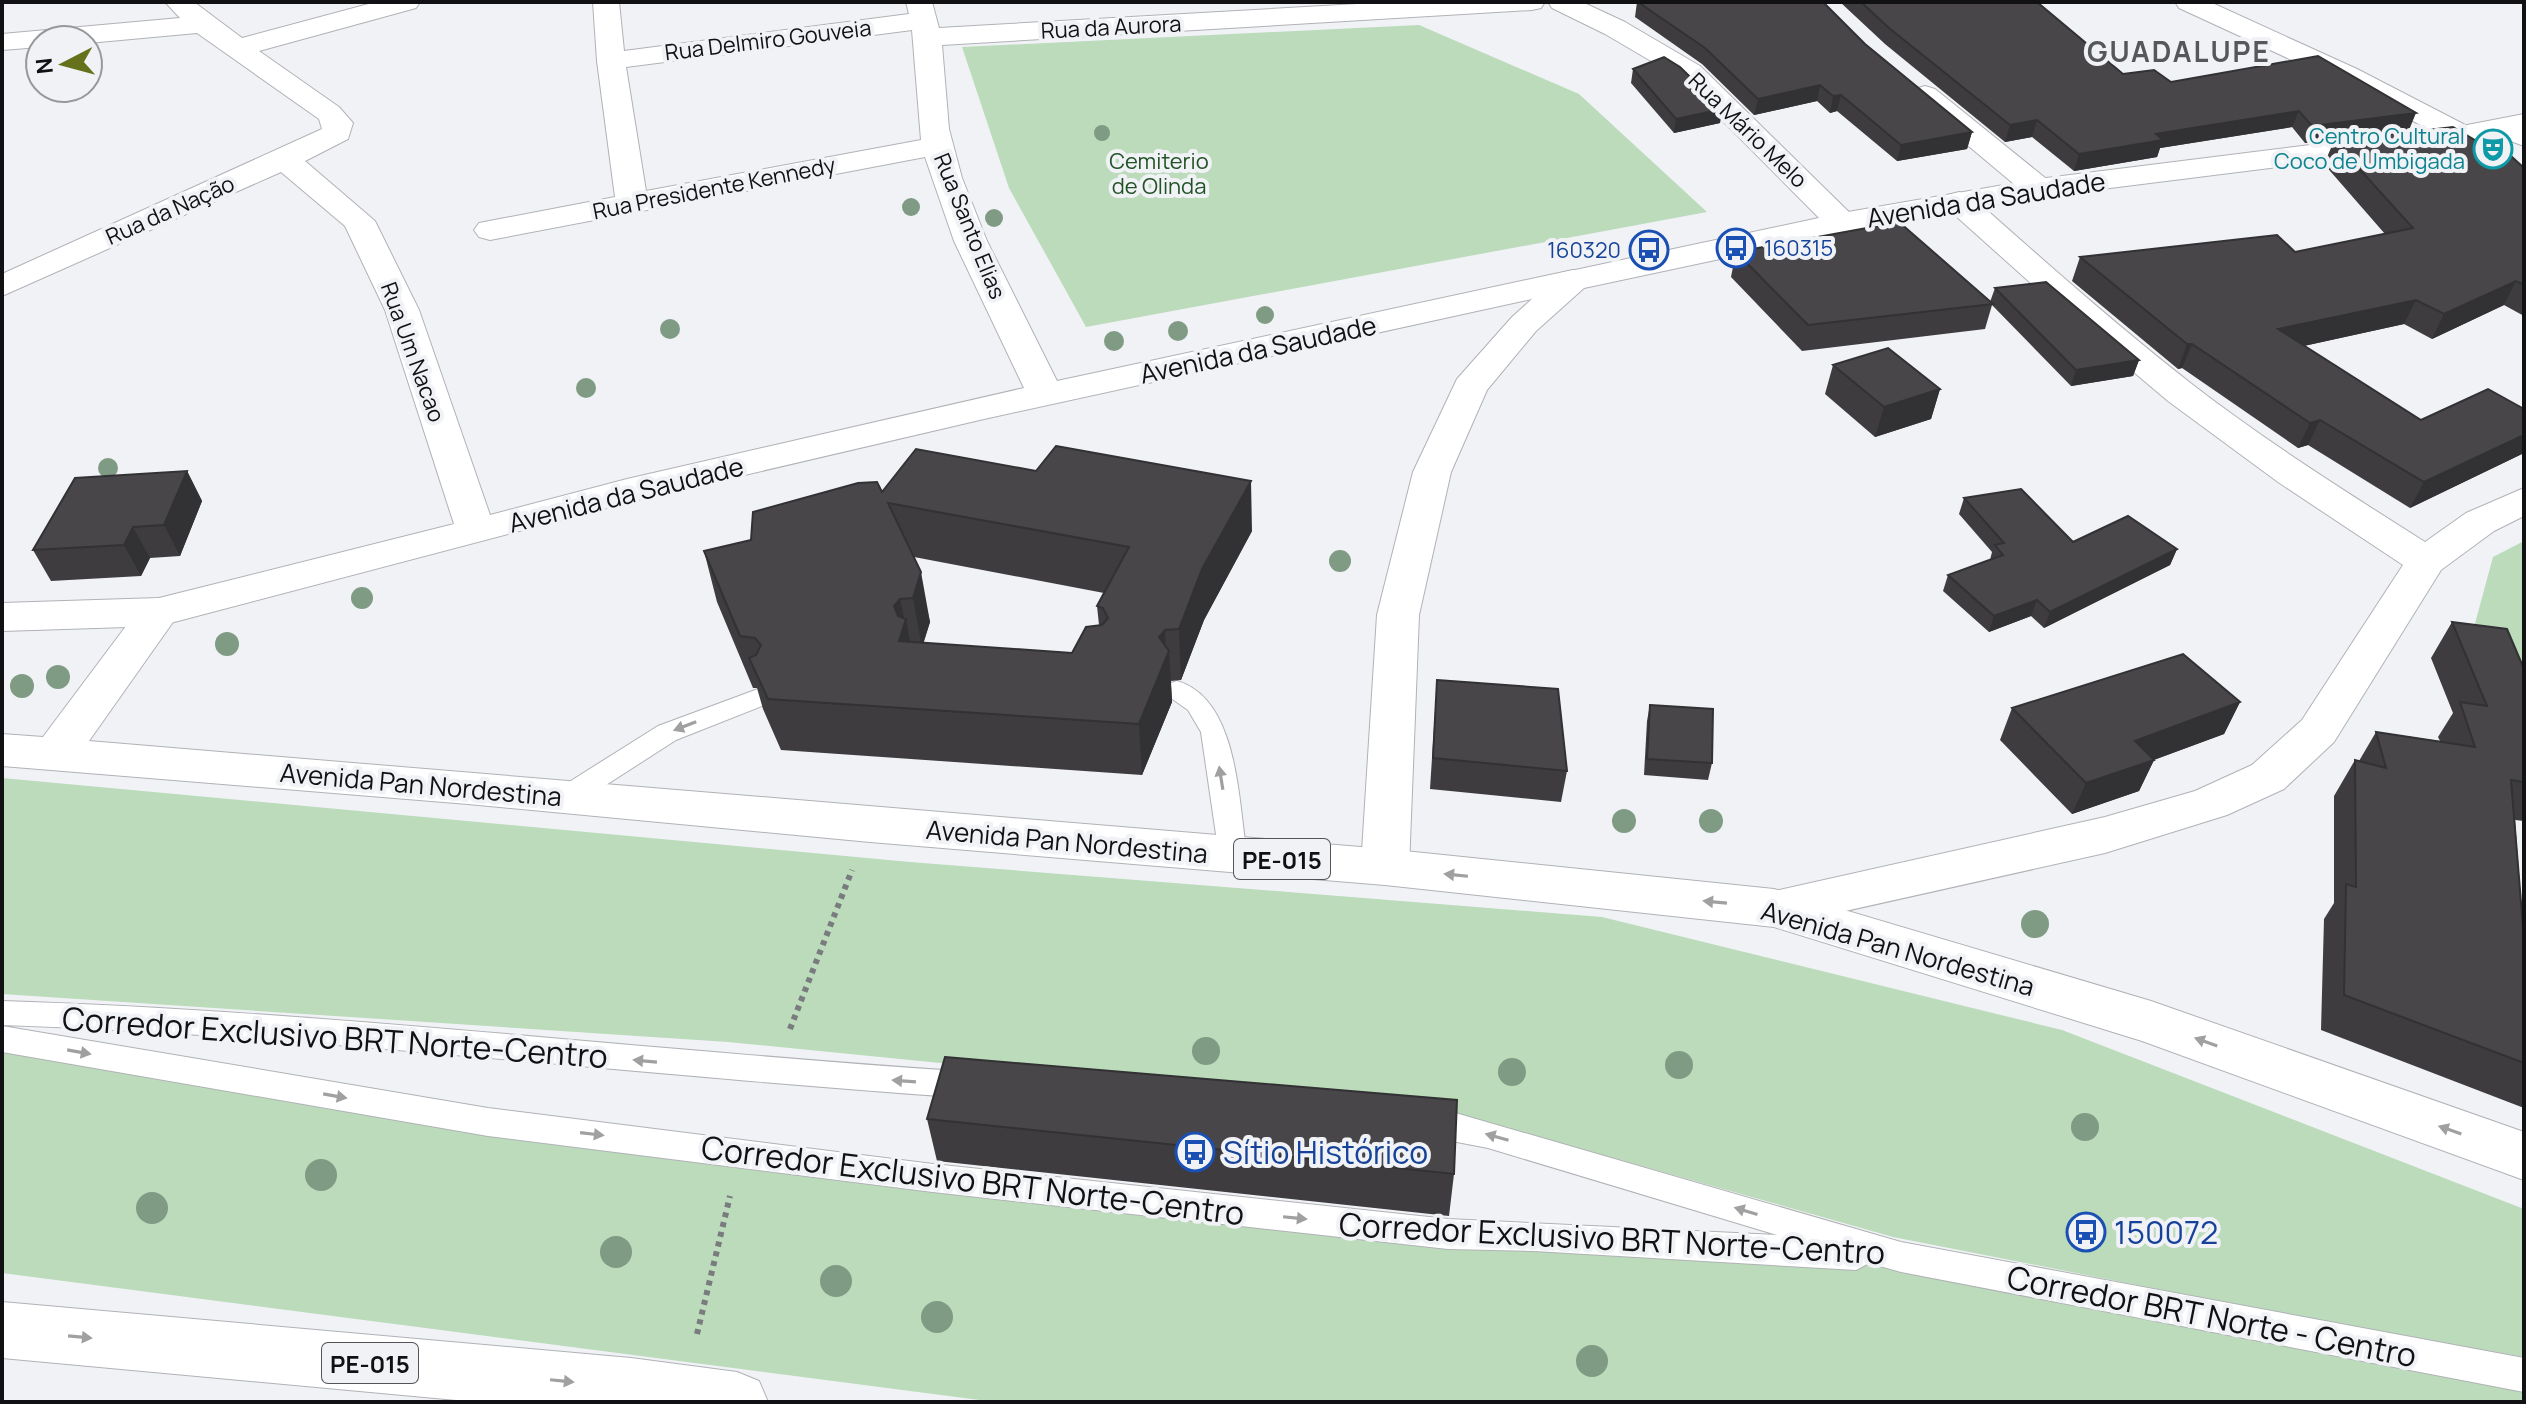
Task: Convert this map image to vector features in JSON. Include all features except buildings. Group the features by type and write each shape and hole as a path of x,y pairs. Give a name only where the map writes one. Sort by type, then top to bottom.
{"main road":[{"path":"178,2 238,48 407,2"},
{"path":"606,2 611,61 632,204"},
{"name":"Rua da Aurora","path":"924,20 1532,2"},
{"name":"Rua Mário Melo","path":"1561,2 1615,28 1690,72 1842,223"},
{"path":"2188,2 2347,75 2462,135"},
{"name":"Rua Delmiro Gouveia","path":"611,61 924,20"},
{"name":"Rua Santo Elias","path":"924,20 937,146 965,224 1045,395"},
{"path":"2,42 203,24"},
{"name":"Rua da Nação","path":"2,286 337,133 338,123 329,113 238,48"},
{"path":"1909,81 2038,188"},
{"name":"Avenida da Saudade","path":"2,617 159,612 627,491 1045,395 1842,223 2038,188 2517,130"},
{"name":"Rua Presidente Kennedy","path":"490,230 937,146"},
{"name":"Rua Um Nacao","path":"284,159 359,221 402,310 476,531"},
{"path":"1959,202 2101,329 2213,417 2314,490 2426,561"},
{"path":"1385,867 1398,615 1432,472 1470,387 1524,324 1573,280"},
{"path":"1774,908 2105,835 2211,803 2268,777 2318,731 2426,561 2480,522 2524,500"},
{"path":"55,754 159,612"},
{"name":"Avenida Pan Nordestina","path":"2,750 1385,867 1774,908 2151,1022 2524,1156"},
{"name":"PE-015","path":"2,1330 494,1388 737,1402"}],"lane":[{"path":"1177,690 1198,704 1214,732 1233,855"},
{"path":"568,796 667,733 758,698"},
{"name":"Corredor Exclusivo BRT Norte-Centro","path":"2,1013 154,1018 773,1072 1006,1088"},
{"name":"Corredor Exclusivo BRT Norte-Centro","path":"2,1039 488,1122 933,1178 1448,1234 1901,1257"},
{"name":"Corredor Exclusivo BRT Norte-Centro","path":"1388,1121 1452,1126 1488,1134 1901,1257"},
{"name":"Corredor BRT Norte - Centro","path":"1901,1257 2524,1375"}],"green space":[{"name":"Cemiterio de Olinda","path":"1419,25 1579,94 1707,212 1086,327 1009,188 962,47"},
{"path":"2524,541 2524,728 2473,631 2493,557"},
{"path":"2,778 910,862 1602,917 2062,1030 2524,1209 2524,1357 2330,1323 1893,1237 1457,1114 728,1042 2,994"},
{"path":"2,1035 933,1178 1901,1257 2524,1372 2524,1402 995,1402 2,1273"}],"place":[{"name":"Centro Cultural Coco de Umbigada","path":"2493,149"},
{"name":"160315","path":"1736,248"},
{"name":"160320","path":"1649,250"},
{"name":"Sítio Histórico","path":"1195,1152"},
{"name":"150072","path":"2086,1232"}],"district":[{"name":"GUADALUPE","path":"2179,51"}]}
